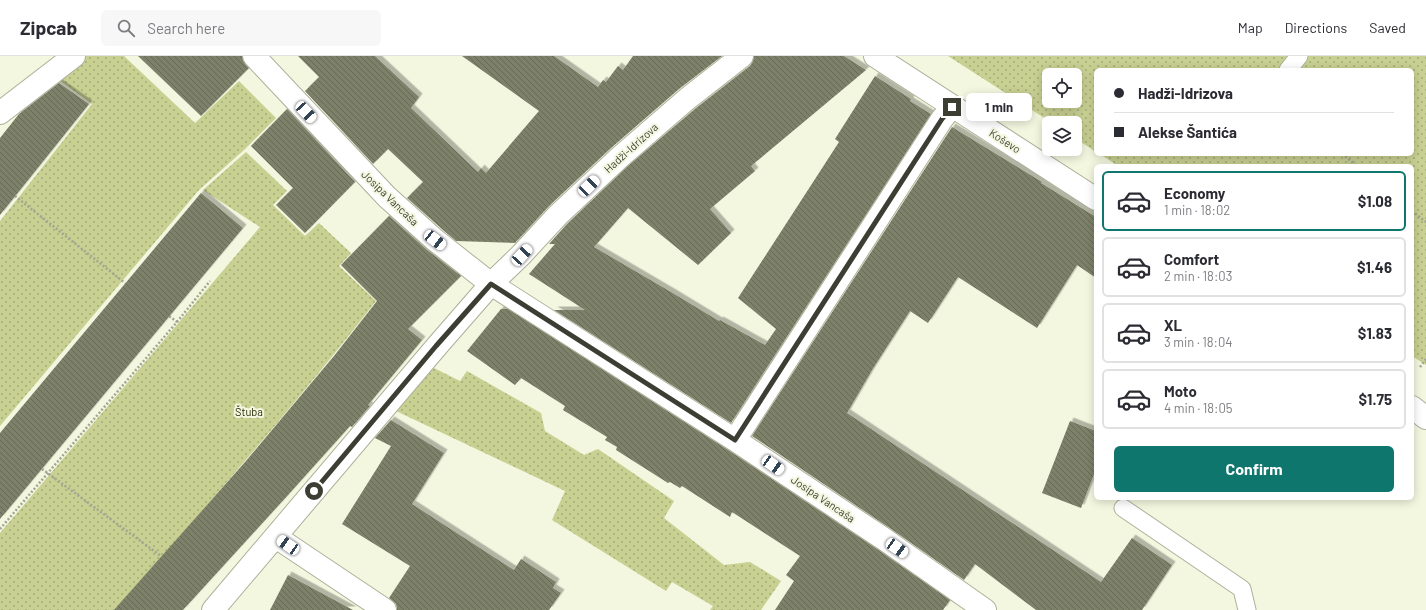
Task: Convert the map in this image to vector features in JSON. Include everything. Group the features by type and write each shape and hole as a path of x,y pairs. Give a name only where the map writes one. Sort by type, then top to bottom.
{"street":[{"path":"0,113 74,56"},
{"name":"Josipa Vancaša","path":"254,56 387,197 435,240 491,284 735,440 884,539 985,610"},
{"name":"Hadži-Idrizova","path":"213,610 436,346 491,284 522,255 558,215 620,157 687,98 742,56"},
{"name":"Koševo","path":"875,56 1094,198"},
{"path":"735,440 938,126 952,107"},
{"path":"1414,408 1426,418"},
{"path":"276,537 385,610"}],"lane":[{"path":"1290,68 1299,56"},
{"path":"1123,508 1242,589 1247,610"}],"path":[{"path":"1344,156 1354,164"},
{"path":"16,196 125,283"},
{"path":"1414,213 1426,222"},
{"path":"0,529 177,322 210,281"},
{"path":"169,316 177,322"},
{"path":"1420,367 1426,359"},
{"path":"42,469 161,556"}],"green space":[{"path":"85,56 124,56 195,123 239,81 276,118 244,150 199,190 0,426 0,221 92,104 55,77"},
{"path":"948,56 1426,56 1426,365 1414,357 1414,164 1115,164 1103,156 1414,156 1414,68 1094,68 1094,151 1082,143 1082,116 1042,117"},
{"name":"Štuba","path":"246,152 287,191 273,205 305,236 319,223 351,253 339,266 376,301 345,341 215,496 115,610 0,610 0,533 260,227 203,190"},
{"path":"434,368 460,381 467,371 541,413 545,431 584,455 598,449 674,501 664,518 724,565 750,562 781,581 761,610 710,610 713,606 672,582 666,591 552,520 565,491 396,411"}],"building":[{"path":"138,56 242,56 245,64 249,68 201,116"},
{"path":"298,56 375,56 419,97 411,108 478,172 481,168 486,173 539,111 462,56 554,56 598,87 603,80 606,82 618,66 623,70 633,56 722,56 679,89 611,148 549,206 515,243 456,241 443,230 407,198 423,182 388,149 373,164 305,91 319,77"},
{"path":"754,56 844,56 866,70 751,166 755,171 710,209 731,233 698,265 628,208 594,247 719,321 720,320 765,345 776,329 738,298 839,142 835,139 875,76 931,114 731,423 554,310 585,310 529,274 555,244 549,244 567,224 628,166 695,109 750,66"},
{"path":"59,83 89,104 0,215 0,138 19,114"},
{"path":"287,109 355,182 305,233 276,205 293,188 251,146"},
{"path":"952,127 1094,216 1094,277 1077,265 1037,328 958,277 928,323 910,311 872,370 847,413 1101,582 1132,538 1172,565 1142,610 1036,610 975,564 964,580 752,436"},
{"path":"201,193 243,228 0,519 0,433"},
{"path":"389,216 427,250 461,276 408,329 422,340 368,405 370,406 352,427 350,426 183,610 114,610 246,461 334,356 377,301 341,265"},
{"path":"501,309 508,309 728,450 877,549 950,600 943,610 775,610 794,581 786,575 800,556 732,512 730,517 682,486 680,488 670,482 668,483 616,450 617,447 605,440 607,437 563,410 565,406 521,378 515,385 467,351"},
{"path":"391,420 444,453 412,504 514,570 521,559 556,582 553,588 561,593 549,610 397,610 396,604 389,598 410,566 342,524 391,446 375,438"},
{"path":"1070,421 1094,430 1094,474 1081,508 1042,493"},
{"path":"288,575 353,610 270,610"}],"route":[{"path":"314,491 436,346 491,284 735,440 942,119 952,107"}]}
